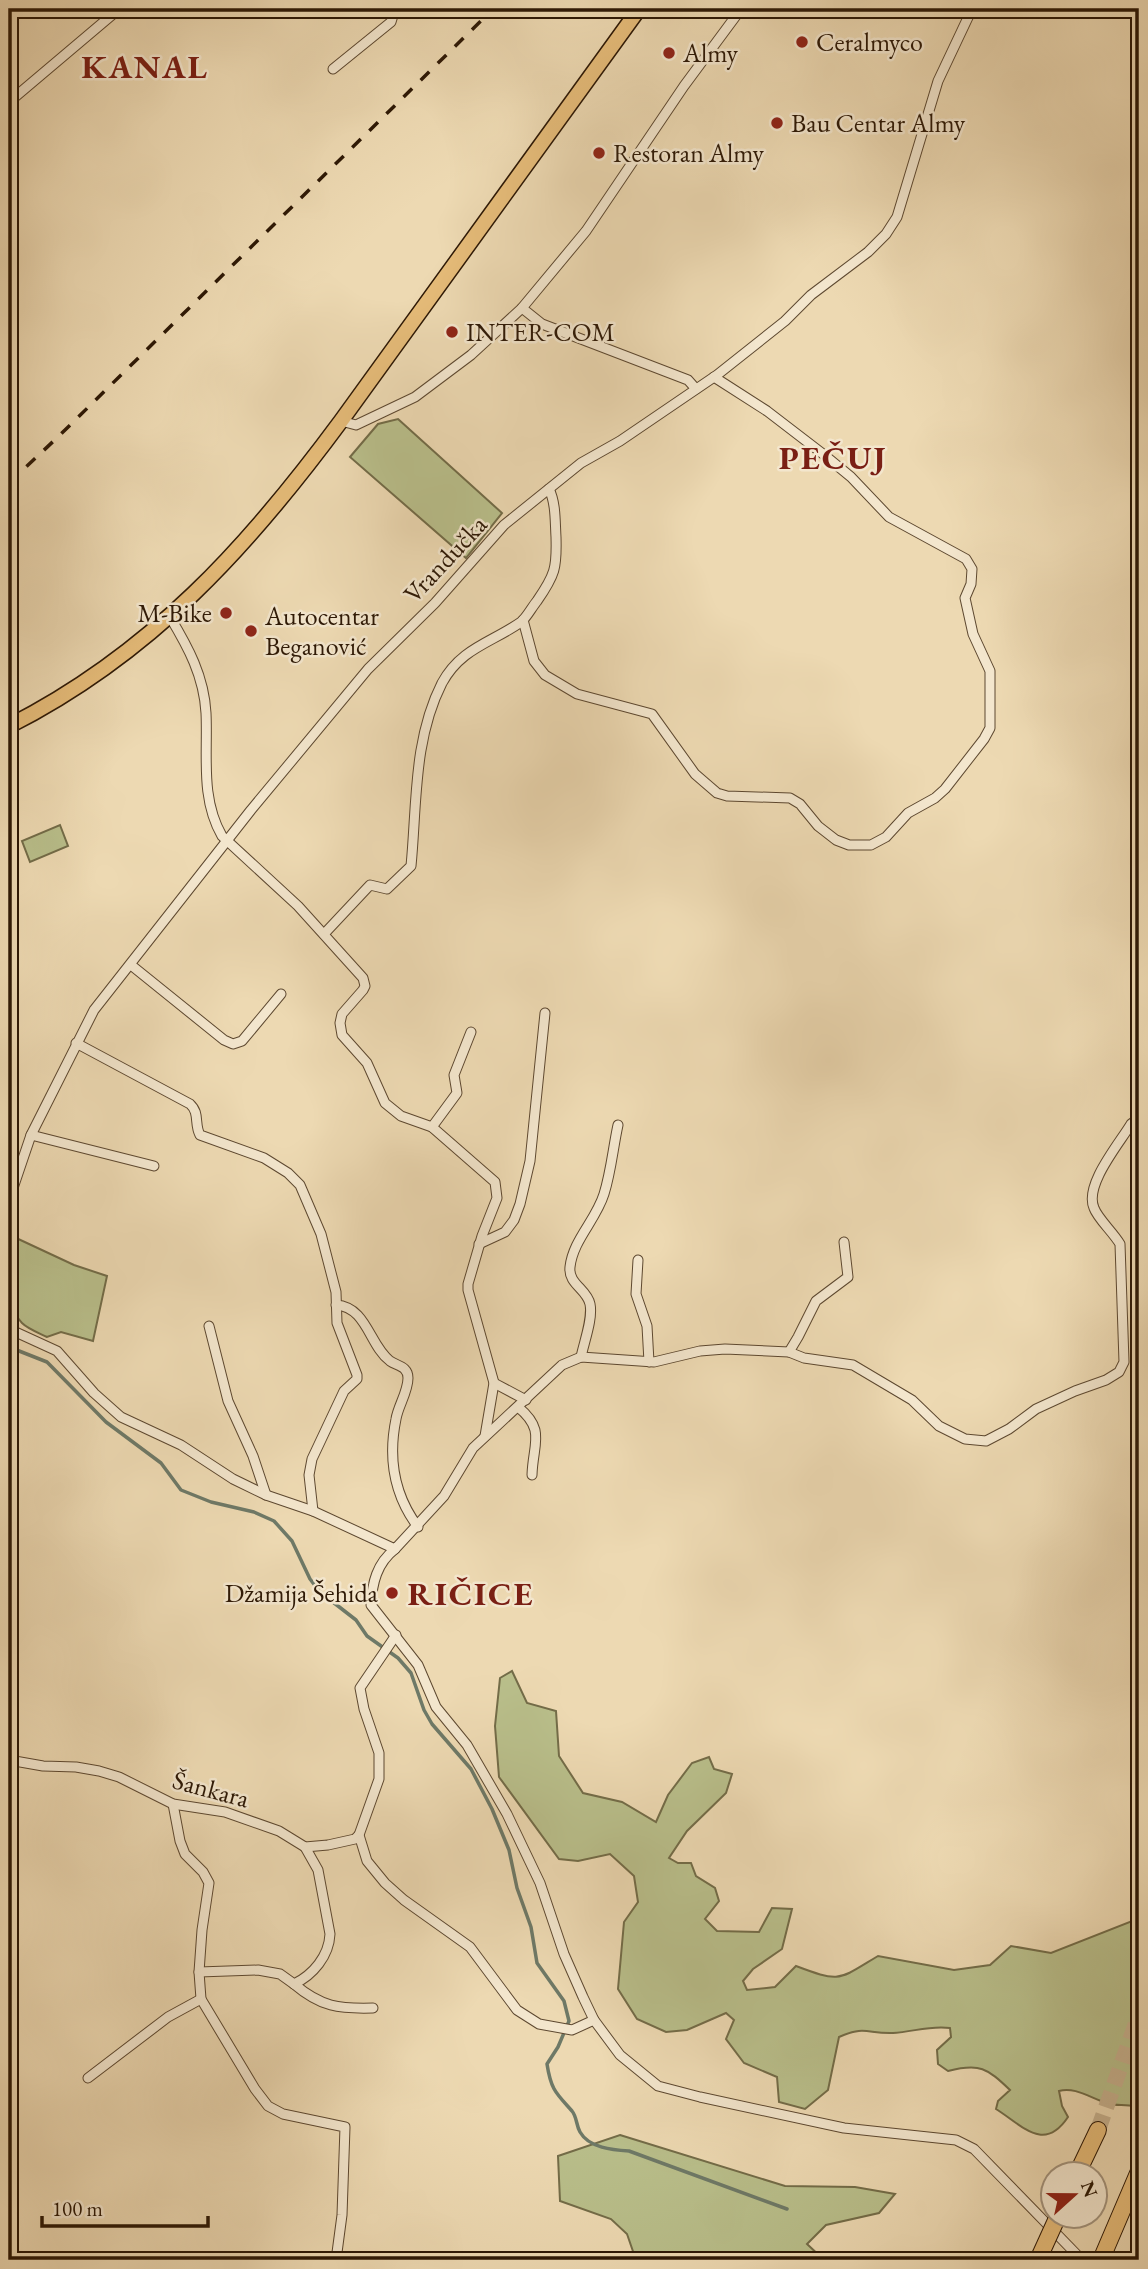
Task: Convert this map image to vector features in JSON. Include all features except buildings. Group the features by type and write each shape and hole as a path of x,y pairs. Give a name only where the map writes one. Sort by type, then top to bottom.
{"highway":[{"path":"1084,2160 1098,2130"},
{"path":"1101,2260 1139,2171"},
{"path":"1038,2260 1052,2230"}],"main road":[{"path":"9,726 83,682 170,617 261,524 341,421 639,9"}],"street":[{"path":"9,102 119,9"},
{"path":"333,69 391,22 395,9"},
{"path":"341,421 356,425 415,397 471,355 522,308 586,230 684,86 741,9"},
{"name":"Vrandučka","path":"9,1210 12,1191 31,1135 94,1010 368,668 435,603 504,525 581,463 620,441 714,377 785,321 811,296 868,253 886,234 897,217 938,81 972,9"},
{"path":"522,308 542,324 688,380 696,390"},
{"path":"523,620 534,661 545,675 577,694 652,713 695,774 717,793 727,796 790,798 800,804 827,835 849,845 871,845 879,842 908,813 935,798 945,789 964,765 984,739 991,720 990,671 974,634 965,598 971,584 972,569 966,559 889,517 851,477 823,454 767,411 714,377"},
{"path":"324,934 370,885 387,890 411,866 415,799 430,709 456,663 472,649 523,620 552,580 556,562 555,522 549,489"},
{"path":"170,617 189,648 202,685 206,712 207,783 216,826 324,934 363,978 365,986 342,1014 342,1035 367,1063 385,1103 393,1111 432,1127 495,1182 497,1198 480,1244 468,1290 494,1383 485,1436"},
{"path":"131,965 224,1040 233,1044 242,1041 281,994"},
{"path":"480,1244 505,1231 514,1220 520,1205 530,1161 545,1013"},
{"path":"432,1127 457,1093 454,1075 471,1032"},
{"path":"76,1043 190,1104 197,1113 197,1129 200,1135 264,1158 288,1173 300,1185 321,1234 335,1292 337,1323 357,1375 344,1391 312,1459 309,1475 313,1511"},
{"path":"1083,2260 974,2149 956,2140 844,2128 700,2097 659,2085 620,2055 594,2020 564,1954 540,1883 507,1814 467,1745 436,1707 418,1665 371,1605 375,1576 384,1560 418,1527 444,1496 473,1448 562,1365 581,1357 649,1362 725,1349 789,1352 804,1358 853,1365 912,1400 939,1426 965,1439 986,1441 1009,1429 1036,1409 1119,1372 1124,1362 1120,1244 1112,1230 1095,1212 1091,1199 1096,1179 1131,1124 1139,1118"},
{"path":"581,1357 591,1307 574,1282 570,1265 580,1239 604,1194 618,1125"},
{"path":"31,1135 154,1166"},
{"path":"789,1352 816,1301 848,1277 844,1242"},
{"path":"638,1260 636,1294 647,1326 649,1362"},
{"path":"335,1306 357,1314 384,1355 406,1371 406,1387 396,1418 394,1476 400,1498 418,1527"},
{"path":"209,1326 228,1401 253,1456 266,1494"},
{"path":"9,1329 57,1351 121,1417 181,1445 233,1479 313,1511 395,1549"},
{"path":"494,1383 522,1404 536,1425 532,1475"},
{"path":"294,1984 308,1978 330,1942 318,1870 305,1847 355,1839 359,1835 379,1779 379,1753 363,1709 360,1688 396,1635"},
{"name":"Šankara","path":"9,1760 99,1771 119,1777 173,1804 225,1812 279,1830 305,1847"},
{"path":"173,1804 185,1854 202,1871 209,1883 199,1972 201,1999 255,2090 268,2106 283,2114 345,2127 342,2215 337,2260"},
{"path":"359,1835 367,1861 385,1883 404,1900 470,1947 517,2010 539,2024 572,2030 594,2020"},
{"path":"199,1972 258,1970 280,1974 304,1993 338,2008 373,2008"},
{"path":"88,2078 168,2017 201,1999"}],"green space":[{"path":"398,419 502,513 466,558 350,457 378,424"},
{"path":"60,825 68,846 30,862 22,841"},
{"path":"14,1237 74,1265 107,1276 93,1341 61,1332 47,1337 24,1325 15,1314 9,1294"},
{"path":"512,1671 527,1703 556,1711 559,1756 583,1793 622,1802 656,1822 668,1795 692,1763 709,1757 714,1769 732,1774 726,1793 687,1831 669,1858 678,1863 691,1863 696,1876 715,1888 719,1901 705,1919 717,1931 759,1932 772,1908 792,1909 782,1949 753,1969 743,1981 747,1990 775,1987 796,1966 831,1977 855,1970 878,1956 954,1970 990,1965 1011,1946 1051,1953 1135,1920 1139,1915 1139,2117 1135,2107 1111,2104 1065,2090 1059,2091 1068,2117 1059,2128 1050,2133 1033,2133 996,2109 998,2101 1010,2090 989,2072 976,2068 948,2071 938,2064 937,2050 951,2037 950,2028 943,2027 893,2033 861,2031 839,2037 828,2090 805,2109 779,2102 777,2077 744,2063 726,2039 734,2020 726,2013 687,2030 666,2032 637,2019 618,1989 624,1922 638,1902 634,1876 610,1854 578,1861 559,1859 499,1777 495,1726 500,1678"},
{"path":"620,2135 785,2186 855,2187 895,2194 879,2213 826,2225 807,2244 822,2258 829,2260 636,2260 627,2234 611,2219 560,2201 558,2156"}],"waterway":[{"path":"9,1347 47,1362 106,1422 161,1463 181,1490 211,1502 254,1512 274,1521 292,1541 310,1579 320,1592 356,1620 367,1636 398,1658 411,1673 424,1710 432,1724 471,1769 509,1850 517,1888 531,1927 537,1963 564,2001 569,2021 547,2064 550,2080 558,2095 574,2113 584,2137 602,2147 629,2151 787,2209"}],"tunnel":[{"path":"1098,2130 1139,2015"}],"railway":[{"path":"9,483 493,9"}],"place":[{"name":"Ceralmyco","path":"802,42"},
{"name":"Almy","path":"669,53"},
{"name":"Bau Centar Almy","path":"777,123"},
{"name":"Restoran Almy","path":"599,153"},
{"name":"INTER-COM","path":"452,332"},
{"name":"M-Bike","path":"226,613"},
{"name":"Autocentar Beganović","path":"251,631"},
{"name":"Džamija Šehida","path":"392,1593"}],"district":[{"name":"KANAL","path":"145,66"},
{"name":"PEČUJ","path":"833,457"},
{"name":"RIČICE","path":"471,1593"}]}
